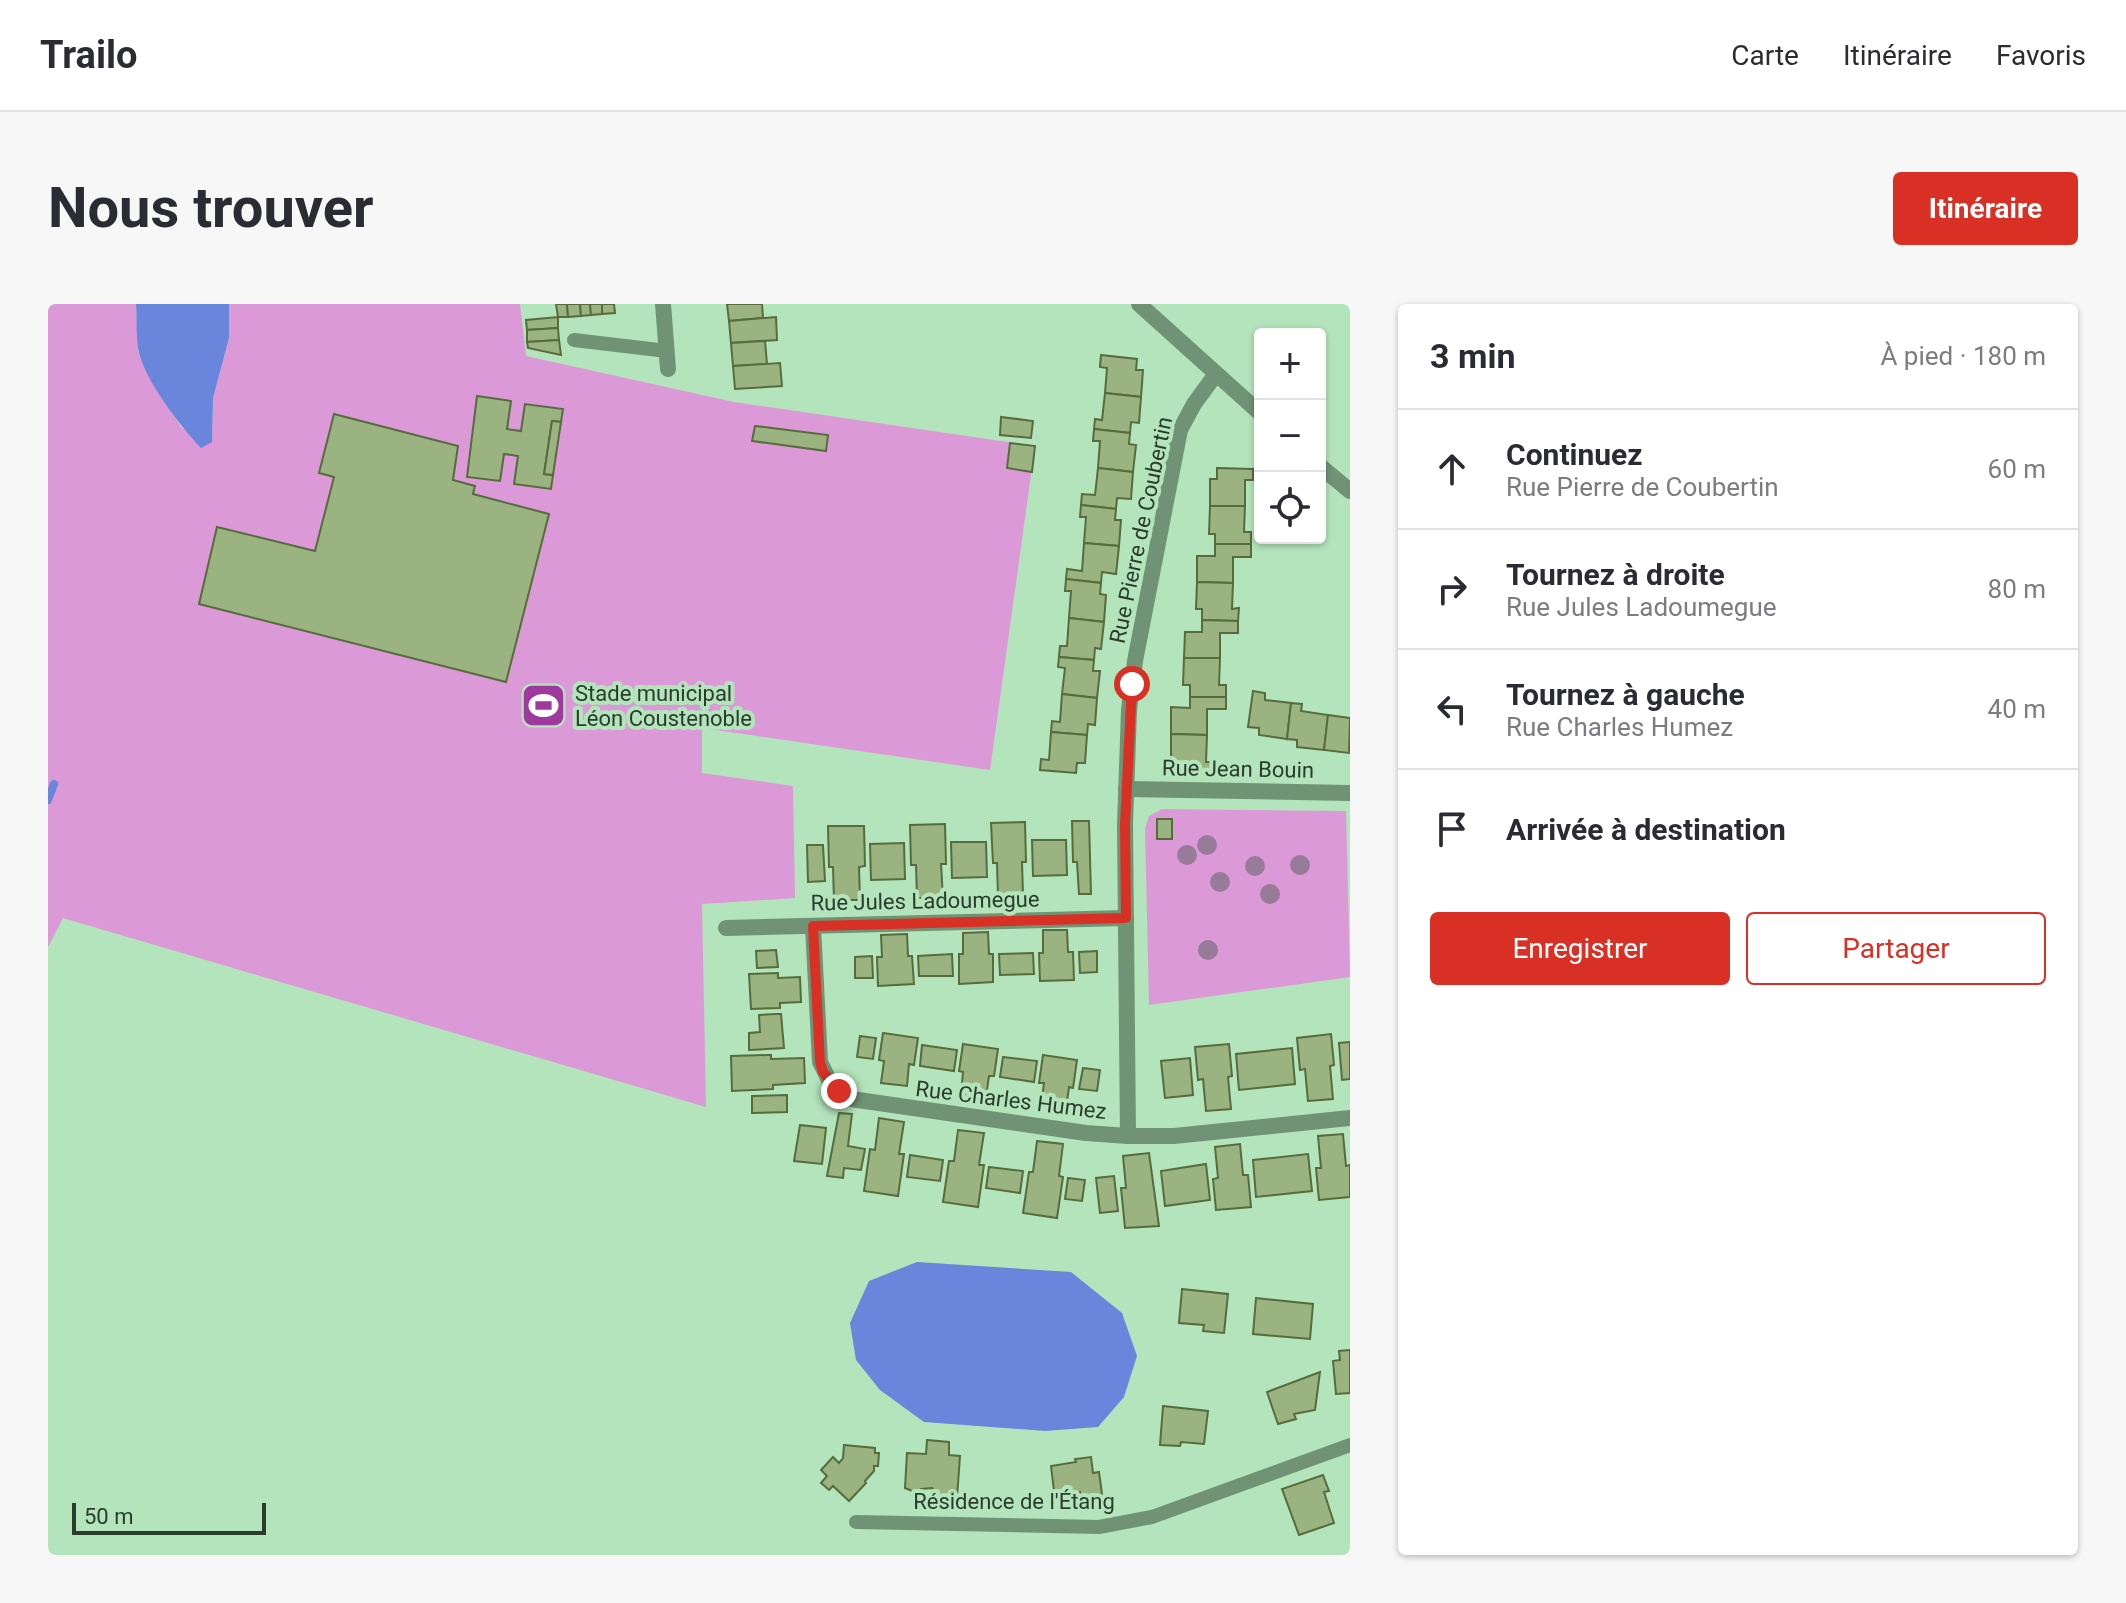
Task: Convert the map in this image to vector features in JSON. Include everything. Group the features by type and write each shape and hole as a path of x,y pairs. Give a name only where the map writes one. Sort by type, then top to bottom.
{"street":[{"path":"663,304 668,369"},
{"path":"1139,304 1254,408"},
{"name":"Rue Pierre de Coubertin","path":"1128,1136 1126,789 1129,710 1135,661 1180,430 1216,374"},
{"path":"1326,471 1350,491"},
{"name":"Rue Jean Bouin","path":"1126,789 1350,793"},
{"name":"Rue Jules Ladoumegue","path":"726,928 1126,918"},
{"name":"Rue Charles Humez","path":"813,926 820,1062 823,1072 839,1091 863,1102 1128,1136 1174,1136 1350,1118"}],"lane":[{"path":"574,340 667,351"},
{"name":"Résidence de l'Étang","path":"856,1522 1116,1525 1152,1517 1350,1445"}],"shaded area":[{"name":"Stade municipal Léon Coustenoble","path":"48,304 136,304 138,351 156,388 182,428 212,442 213,398 229,338 229,304 520,304 526,356 734,402 1035,446 990,770 702,728 702,773 793,786 795,898 702,904 706,1107 63,918 48,947"},
{"path":"1162,809 1346,811 1350,977 1149,1005 1145,829 1149,816"}],"water":[{"path":"136,304 229,304 229,338 213,398 212,442 201,448 173,415 141,360"},
{"path":"917,1262 1071,1272 1122,1313 1137,1356 1124,1397 1098,1427 1045,1431 924,1422 880,1390 856,1360 850,1323 869,1281"}],"building":[{"path":"556,304 567,304 568,317 558,317"},
{"path":"567,304 580,304 581,316 568,317"},
{"path":"580,304 590,304 591,315 581,316"},
{"path":"590,304 602,304 602,314 591,315"},
{"path":"602,304 614,304 615,313 602,314"},
{"path":"727,304 762,304 763,318 729,321"},
{"path":"558,317 558,328 527,330 526,320"},
{"path":"776,317 777,340 731,343 729,321"},
{"path":"558,328 559,340 527,342 527,330"},
{"path":"559,340 561,355 528,348 527,342"},
{"path":"765,341 767,364 733,366 731,343"},
{"path":"1101,355 1137,359 1136,370 1143,370 1141,397 1105,393 1107,368 1100,367"},
{"path":"780,363 782,386 735,389 733,366"},
{"path":"1105,393 1141,397 1139,423 1131,422 1130,433 1094,429 1095,419 1102,420"},
{"path":"477,396 511,401 507,429 521,431 525,404 563,409 561,422 552,421 544,474 553,475 551,489 514,484 518,456 504,454 500,481 467,477"},
{"path":"334,414 458,446 453,480 475,486 473,494 549,514 506,682 199,604 217,527 315,551 334,477 319,473"},
{"path":"1001,417 1033,421 1031,438 1000,435"},
{"path":"552,421 561,422 553,475 544,474"},
{"path":"755,426 828,435 826,451 752,441"},
{"path":"1094,429 1130,433 1129,444 1136,445 1133,472 1098,468 1100,441 1093,441"},
{"path":"1010,443 1035,446 1032,472 1007,468"},
{"path":"1098,468 1133,472 1131,499 1117,498 1116,509 1081,505 1082,494 1095,495"},
{"path":"1217,468 1253,469 1253,480 1245,480 1245,506 1210,506 1210,479 1217,479"},
{"path":"1081,505 1116,509 1115,520 1121,520 1119,546 1084,543 1086,517 1080,517"},
{"path":"1210,506 1245,506 1244,532 1251,532 1251,544 1215,544 1215,534 1209,534"},
{"path":"1084,543 1119,546 1116,574 1102,572 1101,583 1066,579 1067,569 1082,571"},
{"path":"1215,544 1251,544 1251,557 1233,557 1233,583 1197,582 1197,556 1215,556"},
{"path":"1066,579 1101,583 1100,594 1106,595 1104,622 1069,618 1071,591 1065,591"},
{"path":"1197,582 1233,583 1232,609 1239,608 1238,621 1202,620 1202,609 1196,609"},
{"path":"1069,618 1104,622 1101,649 1095,648 1094,660 1059,657 1060,646 1067,646"},
{"path":"1202,620 1238,621 1238,633 1220,633 1220,658 1184,658 1185,632 1202,632"},
{"path":"1059,657 1094,660 1093,671 1100,671 1097,698 1062,694 1065,668 1058,667"},
{"path":"1184,658 1220,658 1219,685 1226,685 1226,697 1190,697 1190,685 1183,685"},
{"path":"1253,691 1265,693 1265,700 1291,703 1287,739 1259,735 1259,728 1248,727"},
{"path":"1062,694 1097,698 1095,725 1088,724 1087,735 1051,732 1052,721 1060,722"},
{"path":"1190,697 1226,697 1226,709 1207,709 1207,735 1171,734 1171,707 1190,708"},
{"path":"1291,703 1302,704 1301,711 1328,715 1324,750 1297,747 1297,740 1287,739"},
{"path":"1328,715 1350,718 1349,753 1324,750"},
{"path":"1051,732 1087,735 1085,763 1077,763 1076,773 1040,770 1041,759 1049,760"},
{"path":"1171,734 1207,735 1206,762 1214,762 1213,773 1177,773 1178,761 1171,761"},
{"path":"1157,819 1172,819 1172,839 1157,839"},
{"path":"1072,821 1089,821 1091,894 1079,894 1077,862 1073,862"},
{"path":"1025,822 1023,895 998,896 991,823"},
{"path":"945,824 946,864 941,864 943,898 917,898 916,865 911,865 910,825"},
{"path":"828,826 864,826 865,866 859,867 860,900 834,900"},
{"path":"1032,840 1066,840 1067,875 1033,876"},
{"path":"951,842 986,842 987,877 952,878"},
{"path":"904,843 905,879 871,880 870,844"},
{"path":"807,845 823,845 825,881 808,882"},
{"path":"1043,930 1067,930 1068,952 1073,952 1074,980 1040,981 1039,953 1043,953"},
{"path":"988,932 989,954 993,954 993,982 959,984 963,933"},
{"path":"907,934 914,984 878,986 877,957 882,957 881,935"},
{"path":"776,950 778,967 757,968 756,951"},
{"path":"1097,951 1097,972 1080,973 1079,952"},
{"path":"1033,953 1034,974 1000,975 999,954"},
{"path":"952,954 953,976 919,976 918,956"},
{"path":"872,956 873,978 855,978 855,957"},
{"path":"778,973 778,978 800,977 801,1002 780,1003 780,1008 751,1009 749,974"},
{"path":"781,1014 784,1048 749,1050 749,1033 760,1032 759,1015"},
{"path":"883,1033 918,1038 914,1065 909,1064 907,1086 881,1083 884,1061 879,1060"},
{"path":"1331,1034 1333,1099 1308,1101 1305,1069 1300,1070 1297,1038"},
{"path":"860,1036 876,1038 873,1059 857,1057"},
{"path":"1350,1042 1350,1079 1342,1080 1339,1043"},
{"path":"963,1044 998,1049 994,1076 989,1076 986,1097 961,1094 963,1072 959,1071"},
{"path":"1229,1044 1231,1109 1206,1111 1203,1079 1198,1080 1195,1047"},
{"path":"922,1045 957,1050 954,1071 920,1066"},
{"path":"1292,1048 1295,1084 1239,1090 1236,1054"},
{"path":"771,1055 771,1059 804,1058 805,1083 773,1085 773,1089 732,1091 731,1056"},
{"path":"1043,1055 1077,1060 1066,1109 1041,1105 1044,1083 1039,1083"},
{"path":"1003,1057 1037,1061 1034,1082 1000,1077"},
{"path":"1190,1058 1193,1095 1165,1098 1161,1061"},
{"path":"1083,1068 1100,1070 1097,1091 1079,1089"},
{"path":"787,1095 787,1112 752,1113 752,1096"},
{"path":"839,1113 852,1114 848,1146 865,1149 861,1170 844,1168 843,1178 827,1176"},
{"path":"879,1118 904,1122 899,1154 904,1154 898,1196 864,1191 870,1149 875,1150"},
{"path":"800,1125 826,1128 822,1164 794,1161"},
{"path":"958,1130 984,1133 979,1165 984,1165 978,1207 943,1202 949,1161 954,1161"},
{"path":"1343,1134 1346,1166 1350,1165 1350,1197 1319,1200 1316,1168 1321,1168 1318,1136"},
{"path":"1037,1141 1063,1144 1059,1176 1063,1177 1057,1218 1023,1213"},
{"path":"1240,1144 1243,1175 1248,1175 1251,1207 1216,1210 1213,1179 1218,1178 1215,1147"},
{"path":"1149,1153 1159,1226 1125,1228 1121,1188 1126,1188 1123,1156"},
{"path":"1308,1154 1312,1191 1256,1197 1253,1160"},
{"path":"910,1155 943,1160 940,1181 907,1177"},
{"path":"1206,1164 1210,1200 1165,1206 1161,1171"},
{"path":"989,1167 1023,1171 1020,1193 986,1188"},
{"path":"1114,1176 1118,1211 1100,1213 1096,1178"},
{"path":"1068,1178 1085,1180 1082,1201 1065,1199"},
{"path":"1182,1289 1228,1294 1224,1333 1203,1331 1204,1325 1179,1323"},
{"path":"1256,1298 1313,1304 1310,1339 1253,1334"},
{"path":"1350,1350 1350,1393 1336,1394 1333,1361 1340,1360 1339,1351"},
{"path":"1320,1372 1315,1410 1294,1414 1296,1419 1278,1424 1267,1392"},
{"path":"1163,1406 1208,1411 1204,1444 1181,1442 1180,1446 1160,1445"},
{"path":"927,1440 949,1442 949,1455 960,1456 957,1498 939,1496 932,1488 921,1489 917,1493 905,1488 907,1453 926,1454"},
{"path":"844,1445 875,1448 875,1453 879,1453 878,1466 874,1466 866,1483 849,1501 833,1486 829,1490 821,1483 827,1476 821,1470 833,1457 839,1463 843,1458"},
{"path":"1091,1457 1093,1473 1099,1472 1102,1494 1080,1497 1080,1492 1055,1499 1051,1466"},
{"path":"1323,1475 1329,1491 1324,1492 1334,1523 1299,1535 1282,1489"}],"waterway":[{"path":"48,800 54,784"}],"place":[{"name":"Stade municipal Léon Coustenoble","path":"544,706"}],"route":[{"path":"839,1091 823,1072 820,1062 813,926 1126,918 1125,825 1132,684"}]}
